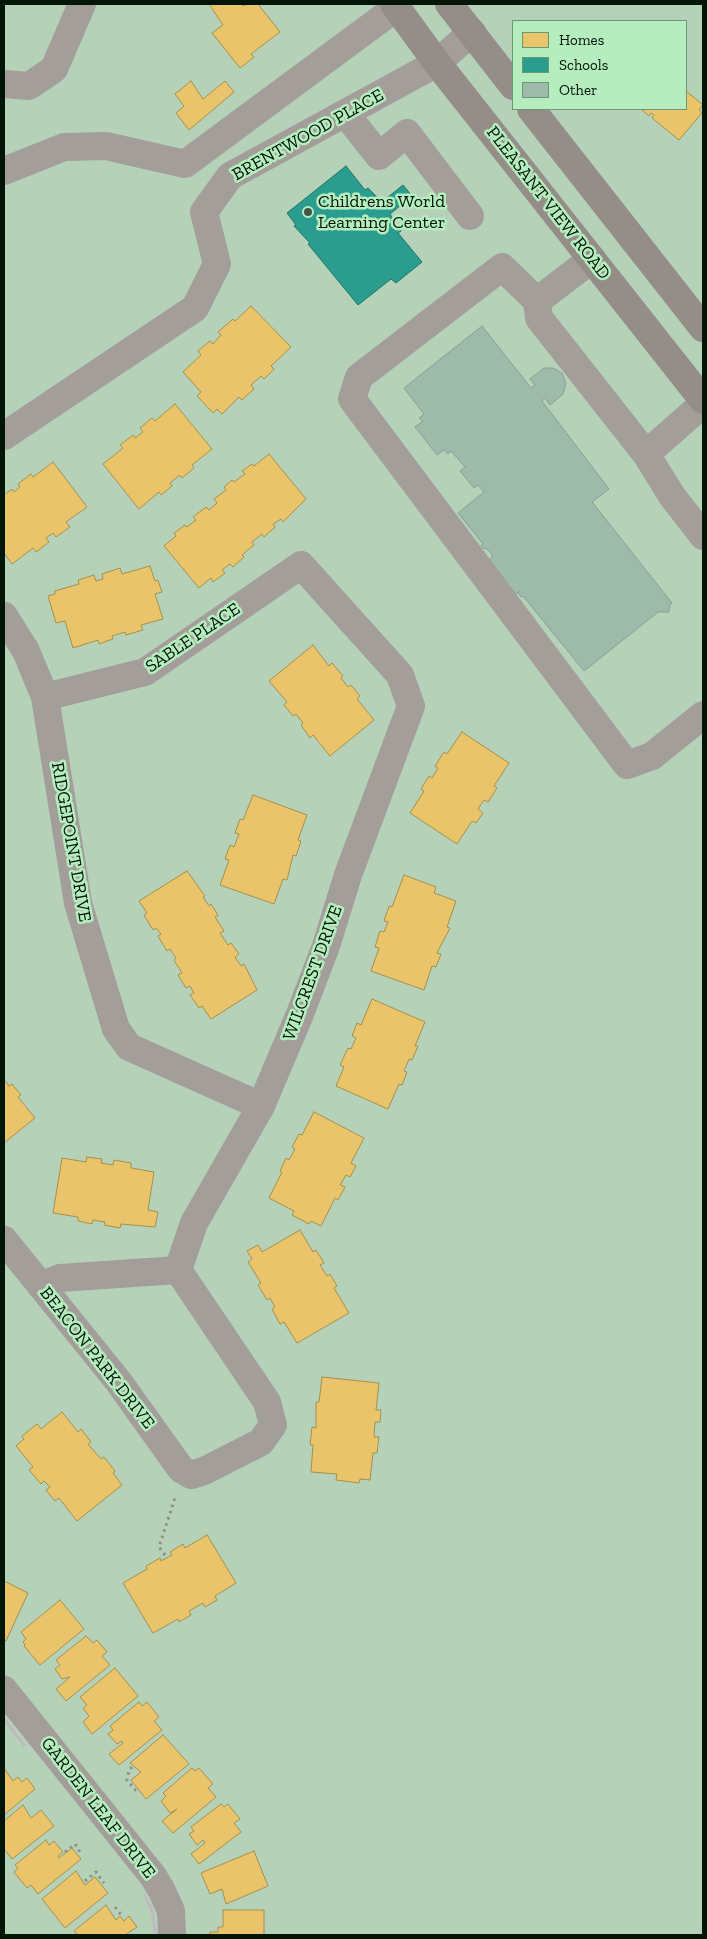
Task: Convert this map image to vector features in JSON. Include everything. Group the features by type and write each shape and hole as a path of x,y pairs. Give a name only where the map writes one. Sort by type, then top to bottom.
{"main road":[{"path":"449,4 512,85"},
{"name":"PLEASANT VIEW ROAD","path":"396,6 437,63 703,400"},
{"path":"532,110 703,328"}],"street":[{"path":"4,84 29,86 54,69 82,4"},
{"path":"4,171 64,147 106,146 185,164 396,6"},
{"name":"BRENTWOOD PLACE","path":"4,436 195,308 216,264 204,212 230,176 437,63 472,32"},
{"path":"345,113 379,156 407,134 470,216"},
{"path":"537,301 592,259"},
{"path":"703,536 672,496 646,454 539,318 537,301 502,267 359,377 352,399 626,766 652,756 703,715"},
{"path":"646,454 703,404"},
{"name":"SABLE PLACE","path":"45,697 145,672 301,565"},
{"name":"WILCREST DRIVE","path":"178,1270 194,1223 261,1106 323,955 348,875 410,706 400,676 301,565"},
{"name":"RIDGEPOINT DRIVE","path":"4,616 26,651 45,697 78,903 116,1029 129,1047 261,1106"},
{"name":"BEACON PARK DRIVE","path":"4,1240 118,1381 180,1469 185,1481"},
{"path":"41,1286 60,1278 178,1270 268,1402 273,1425 261,1442 185,1481"},
{"name":"GARDEN LEAF DRIVE","path":"4,1690 153,1876 162,1891 170,1911 172,1935"}],"path":[{"path":"165,1555 159,1547 185,1481"},
{"path":"132,1767 129,1770 127,1780 136,1791"},
{"path":"65,1852 75,1844 80,1852"},
{"path":"85,1881 96,1872 104,1883"},
{"path":"115,1907 123,1917"}],"shaded area":[{"path":"4,1717 26,1745 24,1747 4,1722"},
{"path":"145,1894 154,1910 157,1935 154,1935 151,1912 143,1896"}],"building: Homes":[{"path":"209,4 241,4 243,6 258,4 280,32 251,54 254,57 240,68 212,33 223,25"},
{"path":"191,81 203,99 225,81 234,92 189,130 176,113 184,106 175,94"},
{"path":"687,92 703,105 699,110 702,113 679,140 652,118 654,115 651,113 649,116 642,110 687,110"},
{"path":"251,306 291,347 271,366 274,369 264,379 261,376 251,385 254,389 242,400 239,397 222,414 217,409 213,413 197,396 201,392 183,372 201,355 198,351 210,341 213,344 221,335 218,332 233,319 235,321"},
{"path":"175,404 212,449 192,465 194,468 182,478 180,475 170,483 172,486 161,495 159,492 139,509 103,464 123,448 120,445 133,435 135,438 143,432 140,428 152,418 155,421"},
{"path":"269,454 306,499 283,522 281,519 273,524 275,527 264,537 262,534 252,542 254,545 242,555 244,557 233,567 230,564 222,570 225,573 213,582 211,578 199,588 164,546 176,536 174,533 196,520 193,517 206,507 209,510 217,503 214,499 226,490 224,487 232,480 234,482 245,474 242,471 252,464 254,466"},
{"path":"53,462 87,507 66,522 70,527 56,537 53,533 46,538 49,542 36,552 33,548 12,564 4,553 4,495 12,489 14,492 20,487 18,484 31,474 33,477"},
{"path":"150,566 155,581 158,580 162,592 155,594 163,619 141,625 143,630 126,635 125,632 112,636 113,639 99,644 98,640 73,648 65,621 56,623 48,596 55,594 55,591 79,584 78,580 94,575 96,581 103,579 102,574 120,568 122,574"},
{"path":"313,645 329,666 332,663 343,676 341,678 348,687 351,685 360,696 357,699 374,720 330,756 313,735 310,738 301,725 303,723 296,714 293,716 284,705 287,702 269,681"},
{"path":"462,732 509,763 494,786 497,788 488,802 484,800 478,809 483,813 476,823 472,821 457,844 410,813 424,791 421,789 429,776 432,778 438,768 435,766 444,752 447,754"},
{"path":"253,795 307,815 298,840 301,841 296,856 293,855 287,880 283,879 274,904 220,885 229,860 225,859 230,845 234,847 239,834 235,833 240,819 243,820"},
{"path":"187,871 205,896 203,897 209,906 211,904 218,915 215,917 224,931 220,933 228,945 231,943 239,954 235,957 241,966 244,964 257,990 211,1019 202,1006 199,1008 190,995 194,993 190,986 186,988 178,975 182,973 174,960 176,958 170,949 167,951 158,936 161,934 156,928 153,930 144,915 147,913 139,901"},
{"path":"404,875 436,887 434,893 456,901 447,927 450,928 437,953 441,954 436,967 432,966 424,990 371,971 379,948 375,947 380,931 384,932 388,922 384,921 389,906 392,907"},
{"path":"372,999 425,1022 415,1046 418,1046 412,1060 409,1059 404,1071 407,1072 402,1085 399,1084 388,1109 336,1086 344,1067 340,1065 348,1048 351,1049 356,1038 352,1036 357,1023 361,1025"},
{"path":"4,1080 9,1086 12,1084 21,1095 18,1097 35,1118 4,1143"},
{"path":"314,1112 364,1138 351,1163 356,1166 350,1177 346,1175 340,1185 345,1187 338,1200 335,1198 321,1226 311,1221 309,1224 292,1215 294,1211 269,1198 282,1172 280,1171 286,1158 289,1160 295,1149 292,1147 299,1134 302,1135"},
{"path":"87,1157 102,1159 101,1163 113,1165 114,1160 131,1163 131,1168 154,1172 148,1210 158,1212 155,1227 121,1224 120,1228 104,1225 105,1222 93,1220 92,1224 78,1221 78,1217 53,1213 62,1158 86,1162"},
{"path":"300,1230 313,1252 316,1250 324,1263 320,1265 327,1276 330,1274 337,1286 334,1288 349,1313 297,1343 284,1322 280,1324 272,1309 275,1307 270,1298 267,1300 258,1285 261,1283 248,1262 252,1259 247,1251 258,1245 262,1252"},
{"path":"322,1377 379,1383 376,1410 381,1410 380,1422 375,1422 374,1437 379,1437 377,1453 373,1453 370,1480 360,1479 359,1483 336,1480 337,1474 311,1472 313,1445 310,1445 312,1427 316,1428 316,1402 319,1402"},
{"path":"62,1412 78,1432 81,1429 91,1442 88,1444 101,1459 104,1457 115,1471 113,1473 122,1485 77,1521 59,1498 55,1501 46,1490 50,1487 44,1481 41,1484 29,1470 33,1467 16,1446 24,1439 22,1436 37,1424 41,1429"},
{"path":"207,1535 236,1583 215,1596 217,1600 205,1607 203,1603 189,1611 191,1615 179,1622 178,1619 153,1633 123,1583 147,1569 146,1566 160,1558 161,1561 172,1555 170,1552 183,1544 185,1548"},
{"path":"4,1581 28,1593 6,1641 4,1640"},
{"path":"60,1600 84,1629 40,1665 24,1646 23,1642 26,1639 21,1632"},
{"path":"86,1636 93,1643 97,1640 107,1652 102,1656 110,1665 66,1701 56,1689 70,1677 62,1679 55,1669 60,1665 56,1660"},
{"path":"115,1668 138,1696 92,1734 83,1722 89,1716 83,1708 87,1705 80,1697"},
{"path":"139,1702 142,1706 147,1702 159,1717 154,1721 162,1730 119,1765 109,1754 123,1743 122,1741 117,1744 108,1734 113,1730 110,1726"},
{"path":"163,1735 189,1764 146,1799 131,1780 141,1772 130,1763"},
{"path":"4,1768 13,1781 18,1777 22,1782 27,1778 35,1789 4,1815"},
{"path":"192,1768 195,1771 199,1768 213,1784 208,1788 216,1797 173,1833 162,1821 177,1809 170,1813 161,1801 166,1796 163,1793"},
{"path":"221,1804 224,1807 228,1804 240,1819 234,1823 241,1832 199,1864 191,1854 205,1843 203,1840 197,1845 189,1834 194,1831 191,1827"},
{"path":"23,1805 31,1818 41,1810 54,1826 12,1859 4,1849 4,1821"},
{"path":"46,1840 49,1845 54,1841 63,1852 58,1856 59,1858 72,1848 81,1859 38,1894 31,1885 27,1888 14,1872 18,1868 15,1865"},
{"path":"254,1851 268,1886 226,1904 222,1889 210,1894 201,1873"},
{"path":"76,1871 85,1885 95,1877 108,1893 65,1928 42,1899"},
{"path":"106,1905 116,1920 120,1916 124,1921 129,1916 137,1927 125,1935 78,1935 74,1931"},
{"path":"223,1910 264,1910 264,1935 210,1935 210,1932 218,1932 218,1927 223,1927"}],"building: Schools":[{"path":"346,166 365,190 368,188 382,202 403,185 412,196 390,214 401,231 398,233 422,262 396,283 391,279 358,305 308,244 310,243 294,226 296,225 287,213"}],"building: Other":[{"path":"482,326 531,388 535,385 530,379 544,368 553,368 562,373 566,383 563,394 550,405 545,398 542,401 609,489 592,502 672,603 669,612 658,612 584,671 523,596 521,597 518,593 520,591 512,597 485,563 493,556 486,548 484,549 481,546 483,544 458,513 484,492 478,485 474,488 460,471 465,467 451,451 448,454 444,450 437,455 415,427 423,421 419,418 424,414 404,388"}],"place":[{"name":"Childrens World Learning Center","path":"308,212"}]}
